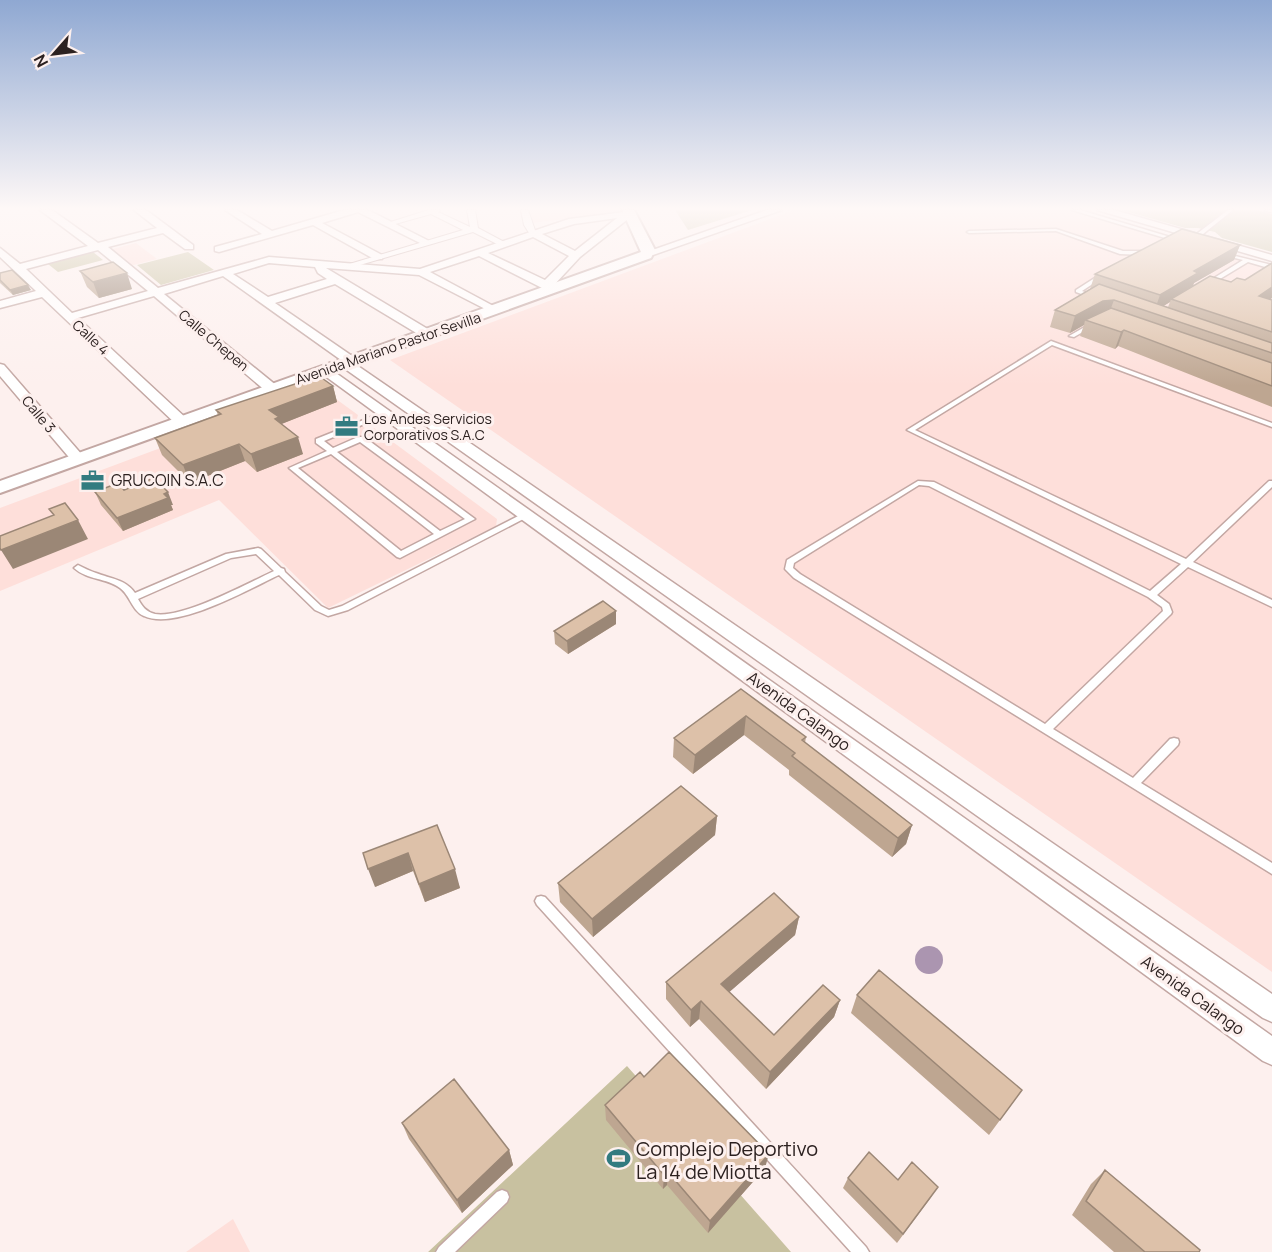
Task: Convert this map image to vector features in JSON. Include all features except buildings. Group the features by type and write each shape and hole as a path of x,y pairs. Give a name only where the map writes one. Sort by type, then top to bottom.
{"street":[{"name":"Calle 4","path":"18,268 182,422"},
{"name":"Calle Chepen","path":"126,268 272,389"},
{"path":"70,318 237,268"},
{"path":"321,268 336,280 427,334"},
{"path":"385,268 421,272 495,311"},
{"path":"421,272 431,268"},
{"path":"512,268 550,287 565,268"},
{"name":"Avenida Mariano Pastor Sevilla","path":"0,487 495,311 550,287 604,268"},
{"name":"Avenida Calango","path":"224,272 348,362 1272,1009"},
{"path":"265,302 336,280"},
{"path":"0,305 43,293"},
{"name":"Calle 3","path":"0,368 78,459"},
{"name":"Avenida Calango","path":"326,370 1272,1052"}],"lane":[{"path":"1201,288 1233,268"},
{"path":"1103,299 1078,291 1109,272"},
{"path":"1072,336 1100,320"},
{"path":"1272,425 1051,343 911,427 914,433 1272,604"},
{"path":"386,413 319,441 440,535"},
{"path":"361,439 471,519 400,555 293,468 332,451 361,439"},
{"path":"1046,729 1168,612 1166,606 1151,595 930,484 918,483 790,562 789,569 797,576 1272,869"},
{"path":"1151,595 1272,483"},
{"path":"134,597 248,551 258,551 318,608 328,613 345,608 527,515"},
{"path":"78,568 105,581 121,584 134,597 144,613 157,618 178,617 281,571"},
{"path":"1134,784 1174,742"},
{"path":"541,901 861,1252"},
{"path":"444,1252 502,1197"}],"shaded area":[{"path":"54,268 71,268 58,272"},
{"path":"141,268 214,270 161,285"},
{"path":"637,268 1272,268 1272,972 390,360"},
{"path":"321,388 358,415 356,422 365,428 374,428 497,519 496,526 328,608 219,500 0,591 0,508"},
{"path":"929,946 939,950 943,960 939,970 929,974 919,970 915,960 919,950"},
{"name":"Complejo Deportivo La 14 de Miotta","path":"627,1066 791,1252 428,1252"},
{"path":"233,1219 250,1252 186,1252"}],"place":[{"name":"Los Andes Servicios Corporativos S.A.C","path":"346,426"},
{"name":"GRUCOIN S.A.C","path":"93,480"},
{"name":"Complejo Deportivo La 14 de Miotta","path":"618,1159"}]}
